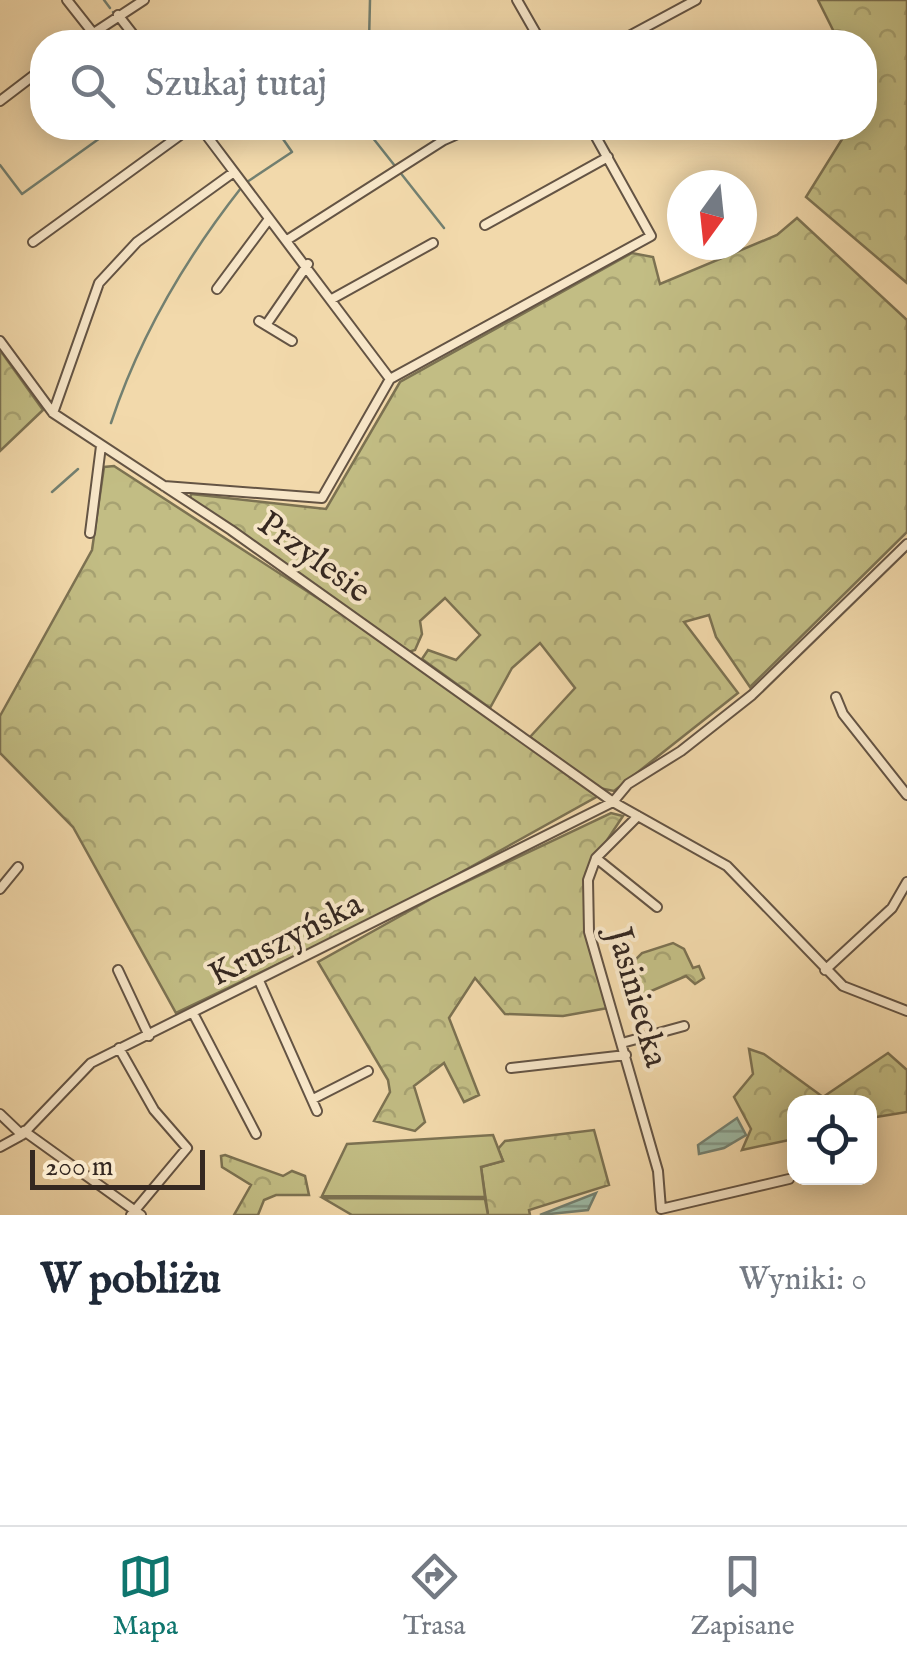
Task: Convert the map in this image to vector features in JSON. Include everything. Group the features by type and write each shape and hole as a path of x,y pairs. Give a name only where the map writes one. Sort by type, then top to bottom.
{"street":[{"path":"68,0 91,30"},
{"path":"97,30 144,0"},
{"path":"517,0 534,30"},
{"path":"674,0 680,9"},
{"path":"641,30 696,0"},
{"path":"118,15 129,30"},
{"path":"0,101 30,79"},
{"path":"34,242 174,140"},
{"path":"209,140 308,264 390,379"},
{"path":"287,240 444,140"},
{"path":"160,486 322,498 390,379 651,236 598,140"},
{"path":"485,225 608,157"},
{"path":"53,412 76,336 100,283 137,242 234,172"},
{"path":"217,290 269,218"},
{"path":"332,300 432,243"},
{"path":"292,342 262,323 308,264"},
{"name":"Przylesie","path":"0,341 53,412 231,530 614,802 736,872 825,970 860,995 907,1011"},
{"path":"90,533 101,446"},
{"name":"Kruszyńska","path":"0,1147 23,1133 91,1063 194,1015 614,802 628,784 667,761 752,694 880,578 907,544"},
{"path":"752,694 759,703"},
{"path":"836,697 907,794"},
{"path":"638,816 596,858 657,907"},
{"name":"Jasiniecka","path":"596,858 588,880 588,932 658,1171 661,1209 787,1180"},
{"path":"0,889 18,867"},
{"path":"825,970 892,908 907,882"},
{"path":"118,970 150,1036"},
{"path":"260,982 318,1111"},
{"path":"194,1015 256,1134"},
{"path":"622,1043 684,1026"},
{"path":"0,1114 136,1213 186,1148 154,1110 119,1048"},
{"path":"511,1068 626,1054"},
{"path":"313,1099 368,1070"}],"green space":[{"path":"818,0 907,0 907,283 806,197 842,140 877,140 877,30 833,30"},
{"path":"797,218 907,320 907,532 750,687 716,637 709,615 684,622 738,693 614,791 599,788 530,737 575,688 540,643 512,668 490,708 422,659 428,650 456,660 480,635 445,598 420,621 422,634 415,650 408,652 598,796 424,893 430,899 611,813 623,816 586,872 587,933 608,1008 563,1016 505,1014 475,978 449,1018 479,1095 464,1102 444,1063 414,1086 425,1122 415,1131 374,1121 390,1092 388,1080 318,962 429,900 424,894 176,1013 73,827 0,753 0,716 92,550 104,467 114,466 379,638 190,499 191,494 326,509 400,382 632,253 653,257 660,284 717,260 757,260 757,243 777,235"},
{"path":"0,350 43,410 0,451"},
{"path":"673,943 684,949 693,968 699,966 704,978 695,984 686,976 642,995 631,964 642,953"},
{"path":"749,1049 764,1054 820,1095 787,1095 787,1140 742,1150 751,1129 734,1097 753,1074"},
{"path":"888,1053 907,1070 907,1112 877,1117 877,1095 826,1095"},
{"path":"594,1130 609,1185 529,1210 530,1215 488,1215 481,1167 503,1161 498,1149 505,1141"},
{"path":"493,1135 503,1161 481,1167 485,1197 322,1196 347,1144"},
{"path":"221,1156 283,1176 292,1171 305,1176 309,1195 276,1195 264,1200 258,1215 234,1215 251,1185 222,1167"},
{"path":"323,1198 485,1199 488,1215 352,1215"}],"shaded area":[{"path":"737,1118 746,1135 724,1148 699,1154 698,1145"},
{"path":"596,1193 588,1210 540,1215"}],"waterway":[{"path":"104,0 110,8"},
{"path":"369,30 370,0"},
{"path":"0,165 22,194 97,140"},
{"path":"247,182 292,152 284,140"},
{"path":"374,140 395,166"},
{"path":"399,171 444,228"},
{"path":"111,423 135,360 166,300 201,242 241,188"},
{"path":"52,492 78,469"}]}
